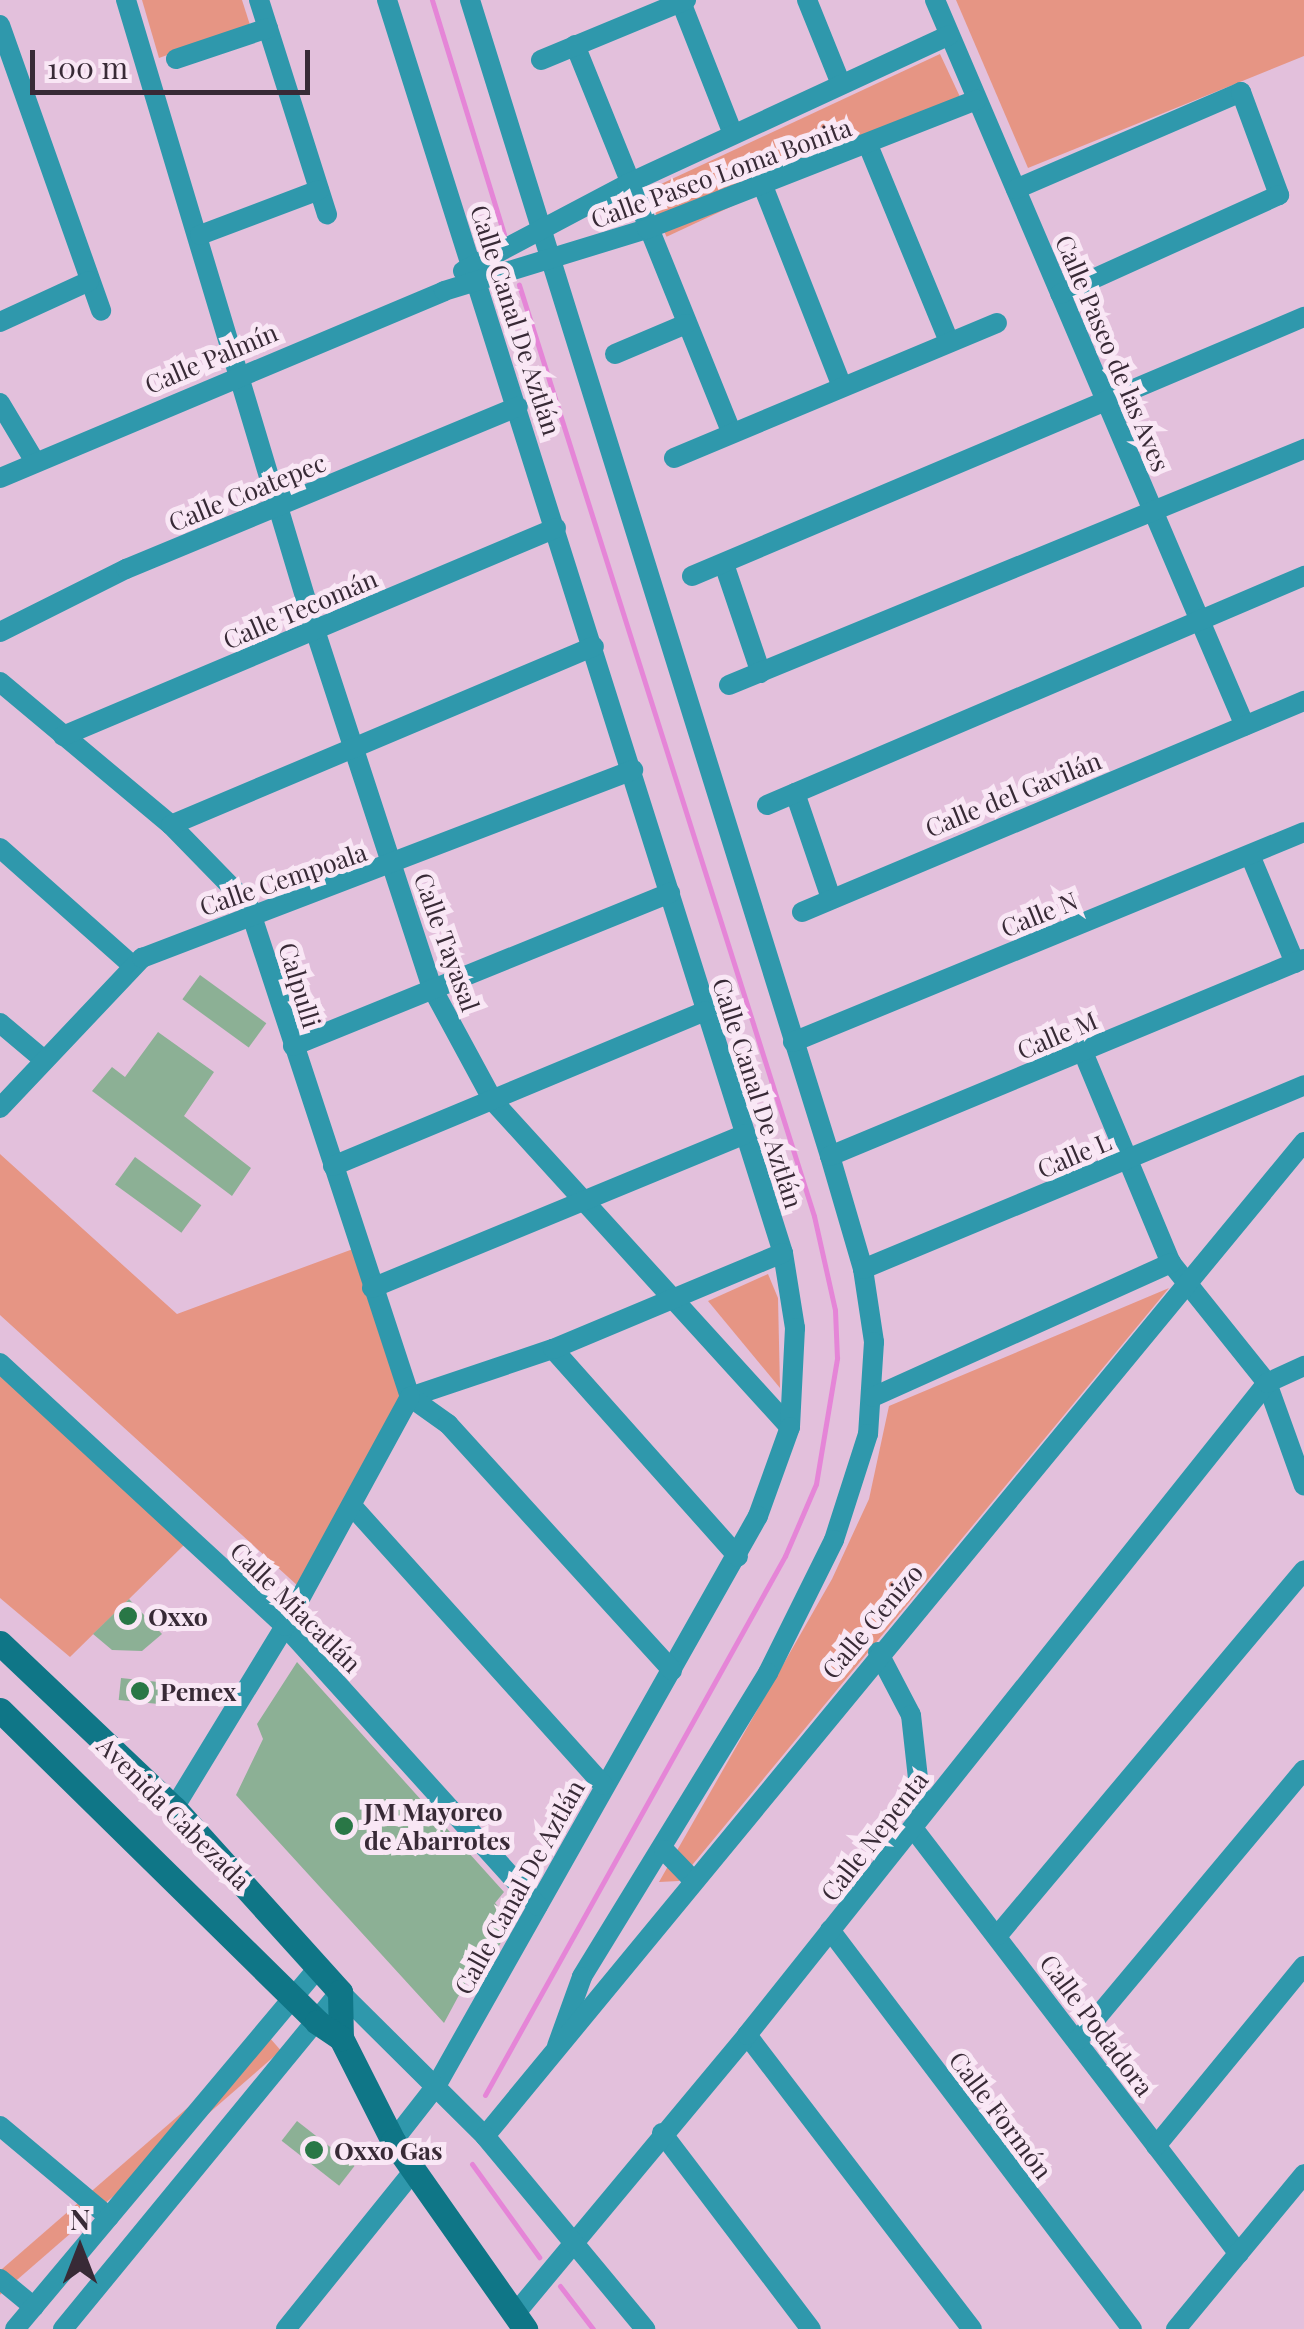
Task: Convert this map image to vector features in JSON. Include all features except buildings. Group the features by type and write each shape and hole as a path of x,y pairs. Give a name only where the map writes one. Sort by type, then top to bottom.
{"main road":[{"name":"Avenida Cabezada","path":"0,1643 174,1808 340,1992"},
{"name":"Avenida Cabezada","path":"0,1710 316,2022 341,2038"},
{"path":"340,1992 341,2038 393,2141 519,2322"}],"street":[{"name":"Calle Tayasal","path":"126,0 200,235 315,630 358,749 432,988 493,1100 790,1427"},
{"path":"259,0 327,215"},
{"name":"Calle Canal De Aztlán","path":"387,0 594,646 782,1253 795,1328 790,1427 738,1557 603,1785 436,2086 393,2141"},
{"name":"Calle Canal De Aztlán","path":"470,0 830,1156 863,1269 874,1342 873,1397 860,1470 834,1540 768,1673 664,1850 582,1977 558,2046"},
{"path":"807,0 840,84"},
{"name":"Calle Paseo de las Aves","path":"934,0 1244,726"},
{"path":"541,60 684,1 732,134"},
{"path":"0,25 101,312"},
{"path":"176,59 268,28"},
{"name":"Calle Paseo Loma Bonita","path":"471,263 627,184 949,35"},
{"path":"575,45 627,184 731,432"},
{"path":"1016,188 1241,92 1280,188 1274,200 1060,294"},
{"name":"Calle Paseo Loma Bonita","path":"478,284 764,186 977,100"},
{"path":"868,146 949,342"},
{"path":"764,186 842,387"},
{"path":"200,235 319,190"},
{"name":"Calle Palmín","path":"444,291 471,263"},
{"path":"0,322 90,281"},
{"name":"Calle Palmín","path":"0,478 240,372 444,291 478,284"},
{"path":"692,576 1304,317"},
{"path":"674,458 997,323"},
{"path":"615,354 686,324"},
{"path":"0,403 34,460"},
{"name":"Calle Coatepec","path":"0,632 102,579 518,407"},
{"path":"729,684 1304,449"},
{"name":"Calle Tecomán","path":"63,736 556,528"},
{"path":"724,564 761,672"},
{"path":"768,805 1304,576"},
{"path":"171,824 358,749 594,646"},
{"name":"Calpulli","path":"0,682 171,824 234,883 254,916 293,1046 410,1397"},
{"name":"Calle del Gavilán","path":"802,912 830,895 1304,700"},
{"name":"Calle Cempoala","path":"0,1108 132,965 392,867 632,770"},
{"path":"794,793 830,895"},
{"name":"Calle N","path":"794,1042 1304,832"},
{"path":"0,848 132,965"},
{"path":"1250,855 1300,961"},
{"path":"293,1046 670,893"},
{"name":"Calle M","path":"830,1156 1300,961"},
{"path":"333,1166 704,1011"},
{"path":"0,1023 44,1060"},
{"path":"1082,1052 1171,1263 1185,1286 1231,1330 1267,1383 1304,1486"},
{"name":"Calle L","path":"863,1269 1304,1085"},
{"path":"372,1288 745,1134"},
{"name":"Calle Cenizo","path":"485,2136 878,1652 1304,1142"},
{"path":"174,1808 286,1626 410,1397 553,1349 782,1253"},
{"path":"873,1397 1171,1263"},
{"path":"553,1349 738,1557"},
{"name":"Calle Miacatlán","path":"0,1363 286,1626 538,1906"},
{"path":"1267,1383 1304,1366"},
{"name":"Calle Nepenta","path":"519,2322 576,2238 747,2036 1267,1383"},
{"path":"410,1397 448,1424 672,1670"},
{"path":"353,1507 603,1785"},
{"path":"998,1935 1304,1570"},
{"path":"878,1652 911,1714 918,1821"},
{"path":"1078,2040 1304,1770"},
{"name":"Calle Podadora","path":"918,1821 998,1935 1239,2254"},
{"path":"664,1850 693,1880"},
{"name":"Calle Formón","path":"830,1930 1132,2329"},
{"path":"1156,2146 1304,1966"},
{"path":"16,2329 319,1967"},
{"path":"63,2329 340,1992"},
{"name":"Avenida Cabezada","path":"340,1992 485,2136 576,2238 645,2329"},
{"path":"747,2036 972,2329"},
{"path":"0,2126 109,2217"},
{"path":"662,2133 812,2329"},
{"path":"286,2329 412,2172"},
{"path":"1176,2329 1304,2174"},
{"path":"0,2279 34,2307"}],"shaded area":[{"path":"142,0 242,0 250,25 159,58"},
{"path":"956,0 1304,0 1304,56 1028,168"},
{"path":"940,54 961,99 667,237 645,191"},
{"path":"0,1154 177,1314 353,1249 404,1400 298,1586 0,1315"},
{"path":"768,1274 778,1298 780,1388 708,1301"},
{"path":"1169,1288 679,1881 659,1882 832,1579 869,1499 889,1406"},
{"path":"0,1375 184,1545 70,1657 0,1598"},
{"path":"269,2037 281,2051 0,2295 0,2271"}],"waterway":[{"path":"432,0 504,234"},
{"path":"485,2095 785,1556 816,1484 837,1358 835,1310 814,1216 519,285"},
{"path":"472,2164 539,2257"},
{"path":"560,2286 593,2329"}],"place":[{"name":"Oxxo","path":"128,1616"},
{"name":"Pemex","path":"140,1691"},
{"name":"JM Mayoreo de Abarrotes","path":"344,1826"},
{"name":"Oxxo Gas","path":"314,2150"}]}
